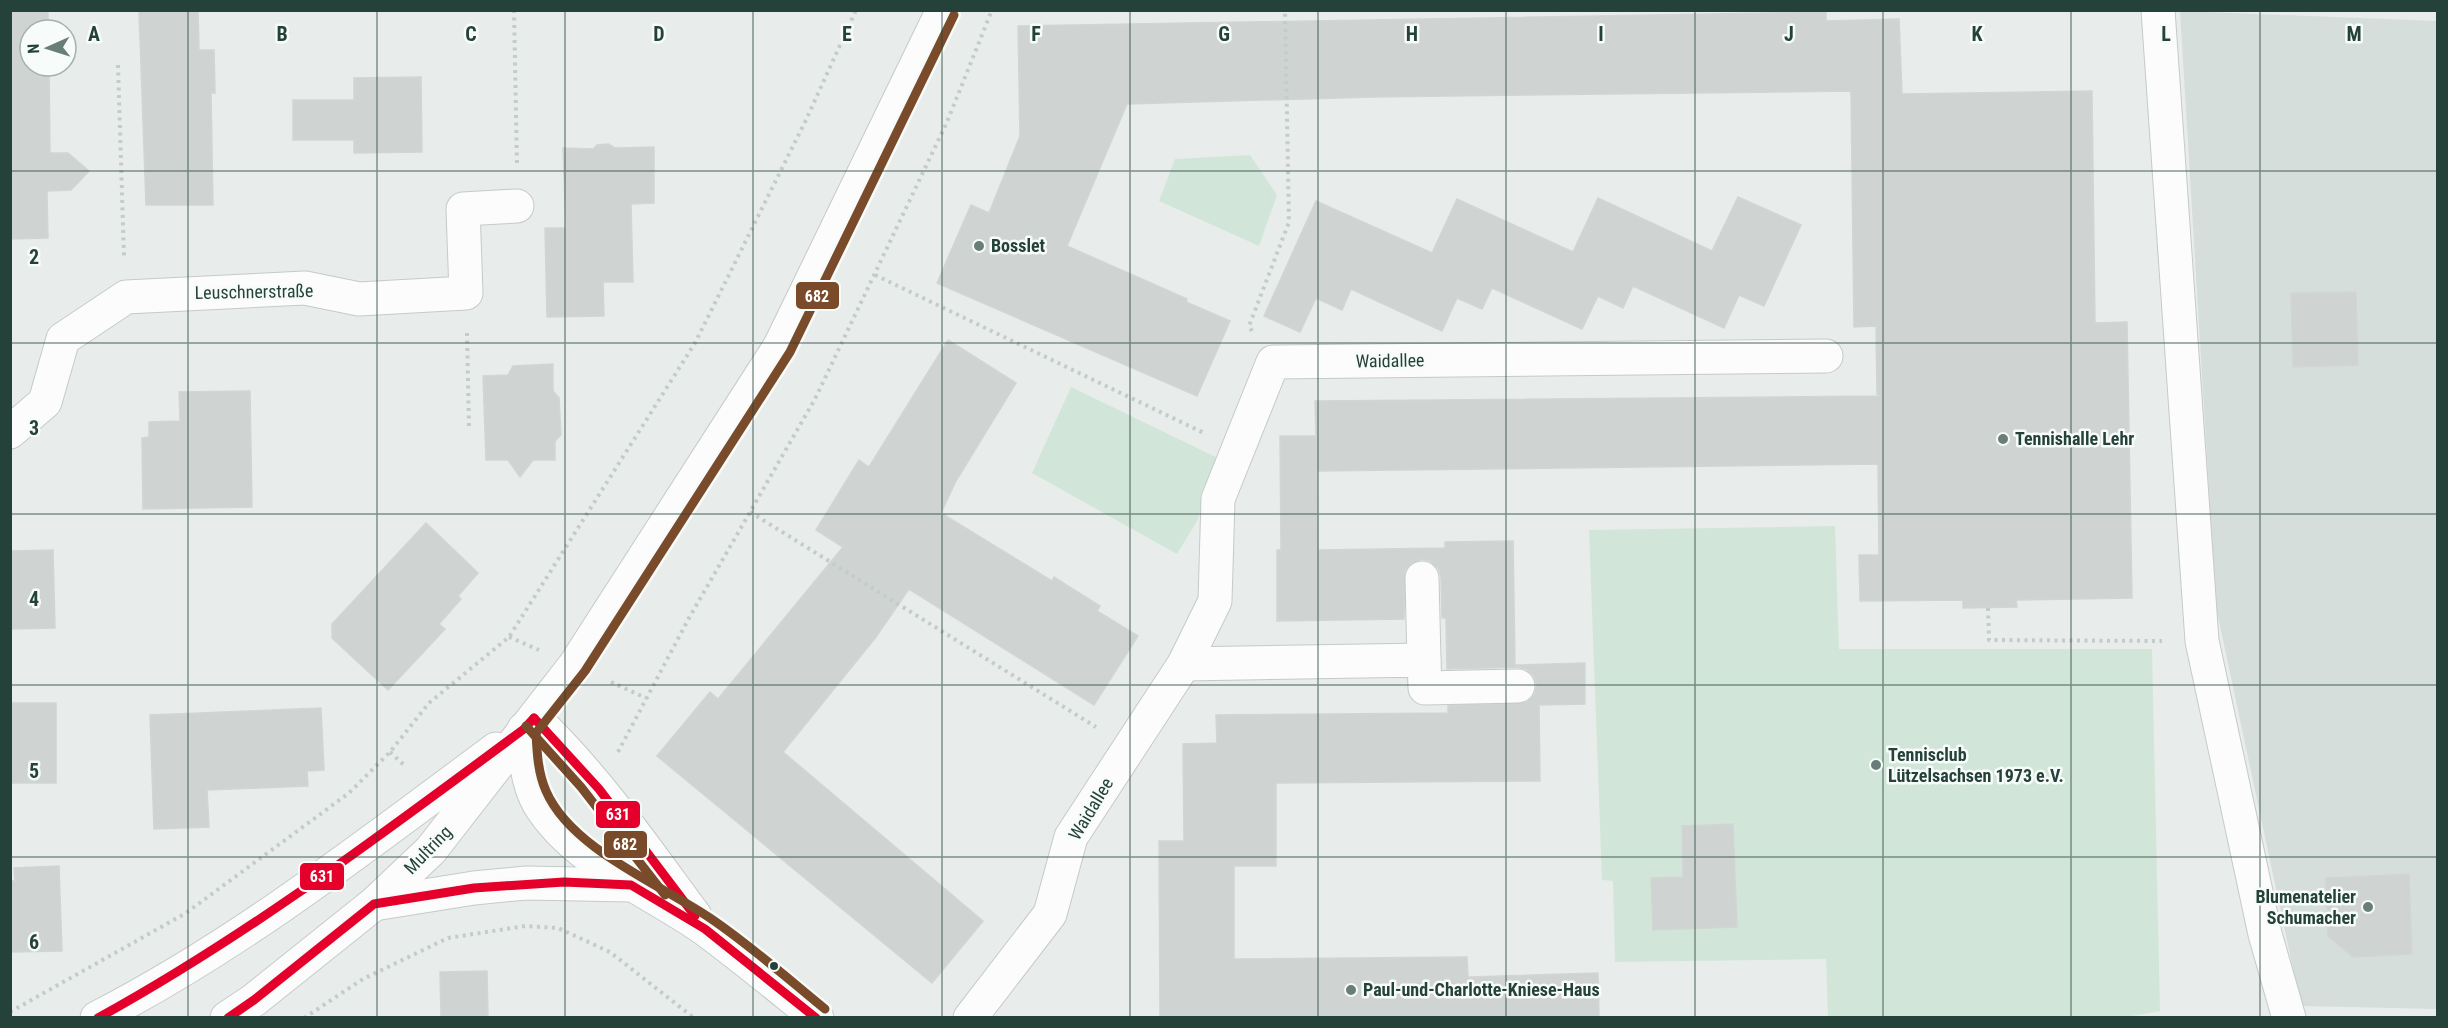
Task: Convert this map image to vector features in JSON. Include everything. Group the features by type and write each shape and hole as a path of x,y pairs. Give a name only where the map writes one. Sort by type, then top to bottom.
{"street":[{"name":"Multring","path":"227,1017 254,1000 374,904 437,843 575,665 780,346 943,10"},
{"path":"2158,10 2161,94 2202,641 2265,934 2289,1017"},
{"path":"466,294 463,209 517,206"},
{"name":"Leuschnerstraße","path":"126,297 305,288 359,299 466,294"},
{"path":"10,432 45,402 63,339 126,297"},
{"name":"Waidallee","path":"970,1017 1050,914 1071,837 1184,664 1215,601 1218,499 1273,362 1826,356"},
{"path":"1422,578 1425,688 1518,686"},
{"path":"1184,664 1424,660"},
{"path":"529,723 572,755 600,787 705,929"},
{"path":"529,723 526,768 539,803 559,828 588,854 631,885 705,929 817,1017"},
{"name":"Multring","path":"97,1017 248,926 344,861 529,723"},
{"path":"374,904 474,888 525,883 631,885"}],"path":[{"path":"514,10 517,206"},
{"path":"10,1012 186,913 349,793 390,752 429,703 509,637 695,344 806,120 856,10"},
{"path":"600,787 689,618 815,399 947,122 992,10"},
{"path":"1273,362 1249,326 1289,222 1285,10"},
{"path":"118,65 126,297"},
{"path":"875,275 1237,449"},
{"path":"466,294 469,427"},
{"path":"750,512 1130,747"},
{"path":"1988,608 1989,640 2202,641"},
{"path":"304,1017 363,979 448,938 525,926 558,928 610,952 694,1017"}],"shaded area":[{"path":"2180,11 2437,21 2437,1009 2301,1006 2216,607"}],"green space":[{"path":"1250,155 1277,195 1259,246 1159,201 1175,159"},
{"path":"1071,387 1222,460 1197,521 1177,554 1032,473"},
{"name":"Tennisclub Lützelsachsen 1973 e.V.","path":"1835,526 1839,649 2152,649 2160,1011 2121,1018 1828,1017 1826,959 1615,962 1613,881 1602,880 1589,530"}],"building":[{"path":"10,10 48,10 48,18 18,18 18,78 49,78 50,153 68,153 89,171 71,190 47,191 48,238 10,239"},
{"path":"139,10 198,10 199,50 214,50 215,93 211,93 213,205 146,205"},
{"path":"1826,12 1826,21 1899,19 1902,94 2092,91 2095,323 2127,322 2132,598 2016,600 2017,607 1963,608 1963,600 1860,601 1859,555 1879,555 1878,464 1317,471 1318,550 1445,548 1445,542 1513,541 1515,665 1585,663 1585,704 1539,705 1540,781 1276,783 1276,866 1234,866 1234,959 1467,957 1468,977 1598,973 1599,1017 1160,1017 1159,841 1184,841 1183,744 1217,743 1216,715 1448,713 1448,706 1527,702 1534,695 1537,686 1534,676 1526,669 1518,667 1447,669 1446,618 1442,618 1441,577 1438,568 1430,561 1422,559 1413,562 1405,570 1404,619 1277,621 1277,550 1281,550 1280,436 1316,436 1315,401 1880,396 1877,394 1876,326 1854,327 1851,91 1373,97 1127,104 1067,246 1187,299 1186,302 1230,321 1197,396 937,283 971,205 989,213 1020,136 1018,26"},
{"path":"421,77 422,152 354,153 354,140 293,140 293,100 354,100 354,78"},
{"path":"609,144 615,148 654,147 654,203 631,204 633,282 603,282 604,316 547,317 545,228 566,228 563,148 593,149 597,145"},
{"path":"1738,197 1801,225 1764,306 1739,295 1724,328 1633,286 1623,308 1598,296 1582,329 1492,288 1482,309 1457,298 1442,331 1351,289 1342,310 1316,298 1300,332 1264,316 1316,201 1432,253 1457,199 1573,252 1598,198 1712,251"},
{"path":"2356,292 2358,365 2293,367 2291,293"},
{"path":"948,340 1016,383 956,481 941,513 1052,581 1054,577 1100,606 1097,611 1138,636 1094,705 909,589 876,637 783,752 983,921 932,983 657,756 710,692 718,699 843,547 816,530 859,460 869,467"},
{"path":"553,364 553,391 559,398 561,435 555,441 555,460 533,460 520,477 508,460 486,460 483,376 508,375 513,366"},
{"path":"250,391 252,507 143,509 142,438 149,437 149,422 180,421 179,392"},
{"path":"426,523 478,573 458,596 461,599 439,624 445,629 388,690 332,638 332,624"},
{"path":"53,550 55,628 10,629 10,551"},
{"path":"10,703 56,703 56,783 10,783"},
{"path":"321,708 324,770 307,771 308,786 207,790 209,827 154,829 150,715"},
{"path":"1733,824 1737,927 1653,930 1651,878 1683,877 1682,826"},
{"path":"59,866 62,951 10,952 10,881 15,881 14,868"},
{"name":"Blumenatelier Schumacher","path":"2409,874 2412,954 2353,957 2328,936 2326,878"},
{"path":"487,971 488,1017 441,1017 440,972"}],"transit line":[{"name":"682","path":"825,1009 725,928 619,864 575,831 558,812 543,784 537,755 536,733 585,671 790,352 954,15"},
{"name":"631","path":"534,718 599,789 695,916"},
{"name":"631","path":"98,1018 209,952 316,881 524,729 534,718"},
{"name":"682","path":"526,726 581,787 665,895"},
{"name":"631","path":"228,1018 254,1000 374,904 474,888 564,882 631,885 705,929 816,1018"}],"place":[{"name":"Bosslet","path":"979,246"},
{"name":"Tennishalle Lehr","path":"2003,439"},
{"name":"Tennisclub Lützelsachsen 1973 e.V.","path":"1876,765"},
{"name":"Blumenatelier Schumacher","path":"2368,907"},
{"name":"Paul-und-Charlotte-Kniese-Haus","path":"1351,990"}]}
